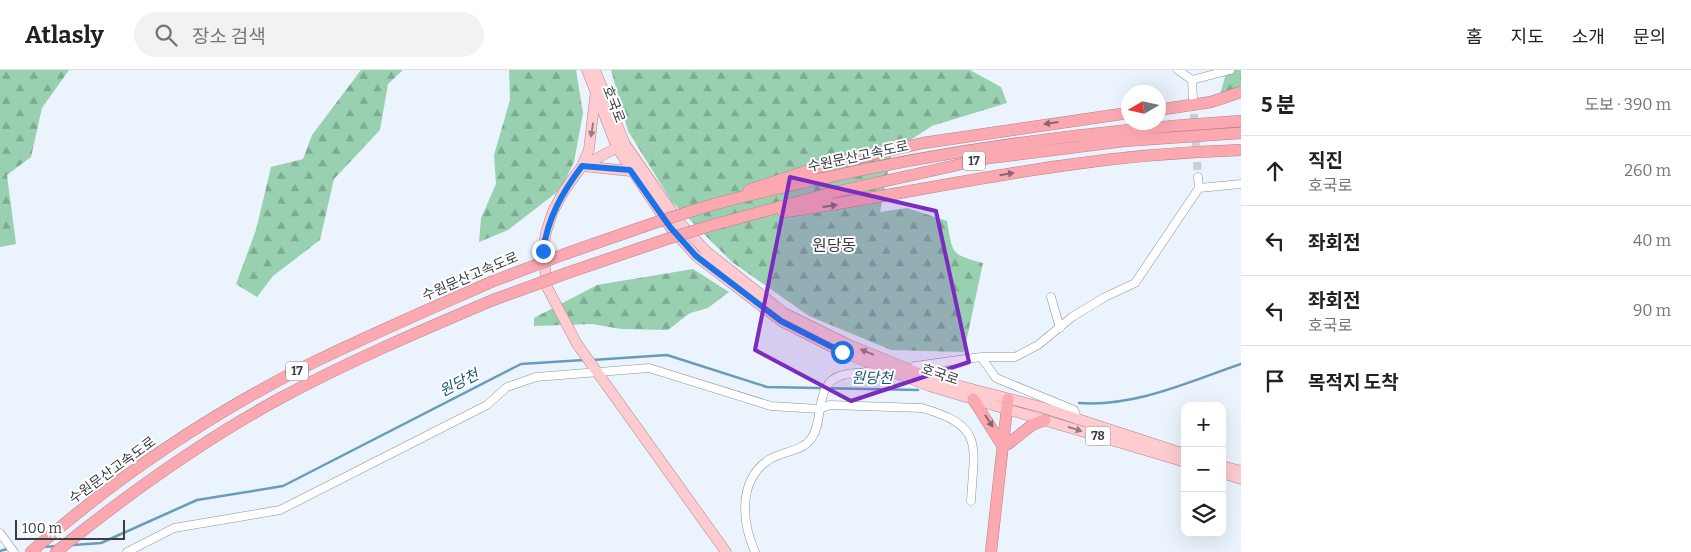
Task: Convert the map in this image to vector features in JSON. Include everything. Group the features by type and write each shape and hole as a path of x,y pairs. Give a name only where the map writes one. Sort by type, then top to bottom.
{"highway":[{"path":"1166,109 1212,102 1241,92"},
{"path":"718,203 758,186 878,152 966,135 1121,114"},
{"name":"수원문산고속도로","path":"31,552 115,484 208,422 304,368 491,282 565,254 718,203 886,164 1074,134 1241,121"},
{"name":"17","path":"56,552 114,505 214,438 278,399 363,357 494,300 567,273 730,220 840,191 988,158 1124,141 1241,133"},
{"path":"730,220 854,202 1050,167 1144,156 1241,150"},
{"path":"1144,156 1241,156"},
{"path":"972,399 1005,445 998,552"},
{"path":"991,552 1010,404"},
{"path":"1005,445 1032,425 1045,420"}],"main road":[{"name":"호국로","path":"587,70 595,94 621,146 679,222 706,251 784,313 847,344 933,379 1010,404 1078,420 1181,453"},
{"name":"호국로","path":"595,70 630,170 670,227 696,256 781,321 842,352 929,386 972,399 1010,404 1045,420 1181,461"},
{"path":"595,94 589,149 582,166 564,191 553,211 543,251 547,287 578,344 726,552"},
{"path":"582,166 621,146"},
{"path":"582,166 630,170"},
{"path":"1226,467 1241,471"},
{"path":"1226,474 1241,479"}],"street":[{"path":"1178,70 1192,80"},
{"path":"1192,80 1230,70"},
{"path":"1192,80 1193,99"},
{"path":"915,366 981,357 1015,357 1038,345 1072,317 1105,297 1135,283 1199,188 1198,177"},
{"path":"1199,188 1241,184"},
{"path":"1051,297 1060,328"},
{"path":"981,357 996,378 1074,410 1078,420"},
{"path":"127,552 174,528 280,510 486,405 507,387 536,377 597,371 649,368 771,406 830,405 922,408 959,422 968,430 974,444 971,501"},
{"path":"755,552 747,526 744,503 749,483 767,460 804,446 811,438 817,428 819,405 832,380 842,375 877,371"},
{"path":"1,534 14,552"}],"highlighted area":[{"path":"790,177 936,211 969,362 851,401 755,350"}],"green space":[{"path":"0,70 69,70 42,108 31,157 7,175 16,244 0,247"},
{"path":"361,70 403,70 388,84 380,130 334,179 320,240 273,276 257,297 236,284 256,230 271,167 303,159 312,135"},
{"path":"509,70 576,70 583,113 574,162 561,189 508,230 479,242 481,218 496,184 494,155 510,100"},
{"path":"611,70 970,70 1001,87 1007,103 932,126 892,152 880,212 907,208 947,221 952,246 955,251 964,257 983,263 964,352 891,350 809,316 732,262 672,202 628,131"},
{"path":"1227,70 1241,70 1241,92 1218,101"},
{"path":"693,269 729,292 708,308 690,313 668,330 621,329 592,324 534,326 534,318 597,285"}],"waterway":[{"name":"원당천","path":"592,360 667,355 767,387 918,390"},
{"name":"원당천","path":"73,545 101,543 197,500 283,486 521,364 584,360"},
{"name":"원당천","path":"1079,403 1121,401 1162,392 1241,364"},
{"name":"원당천","path":"43,547 57,546"},
{"name":"원당천","path":"0,551 7,549"}],"tunnel":[{"path":"1193,102 1198,177"}],"district":[{"name":"원당동","path":"834,245"}],"route":[{"path":"543,251 546,232 553,211 564,191 582,166 630,170 670,227 696,256 781,321 842,352"}]}
